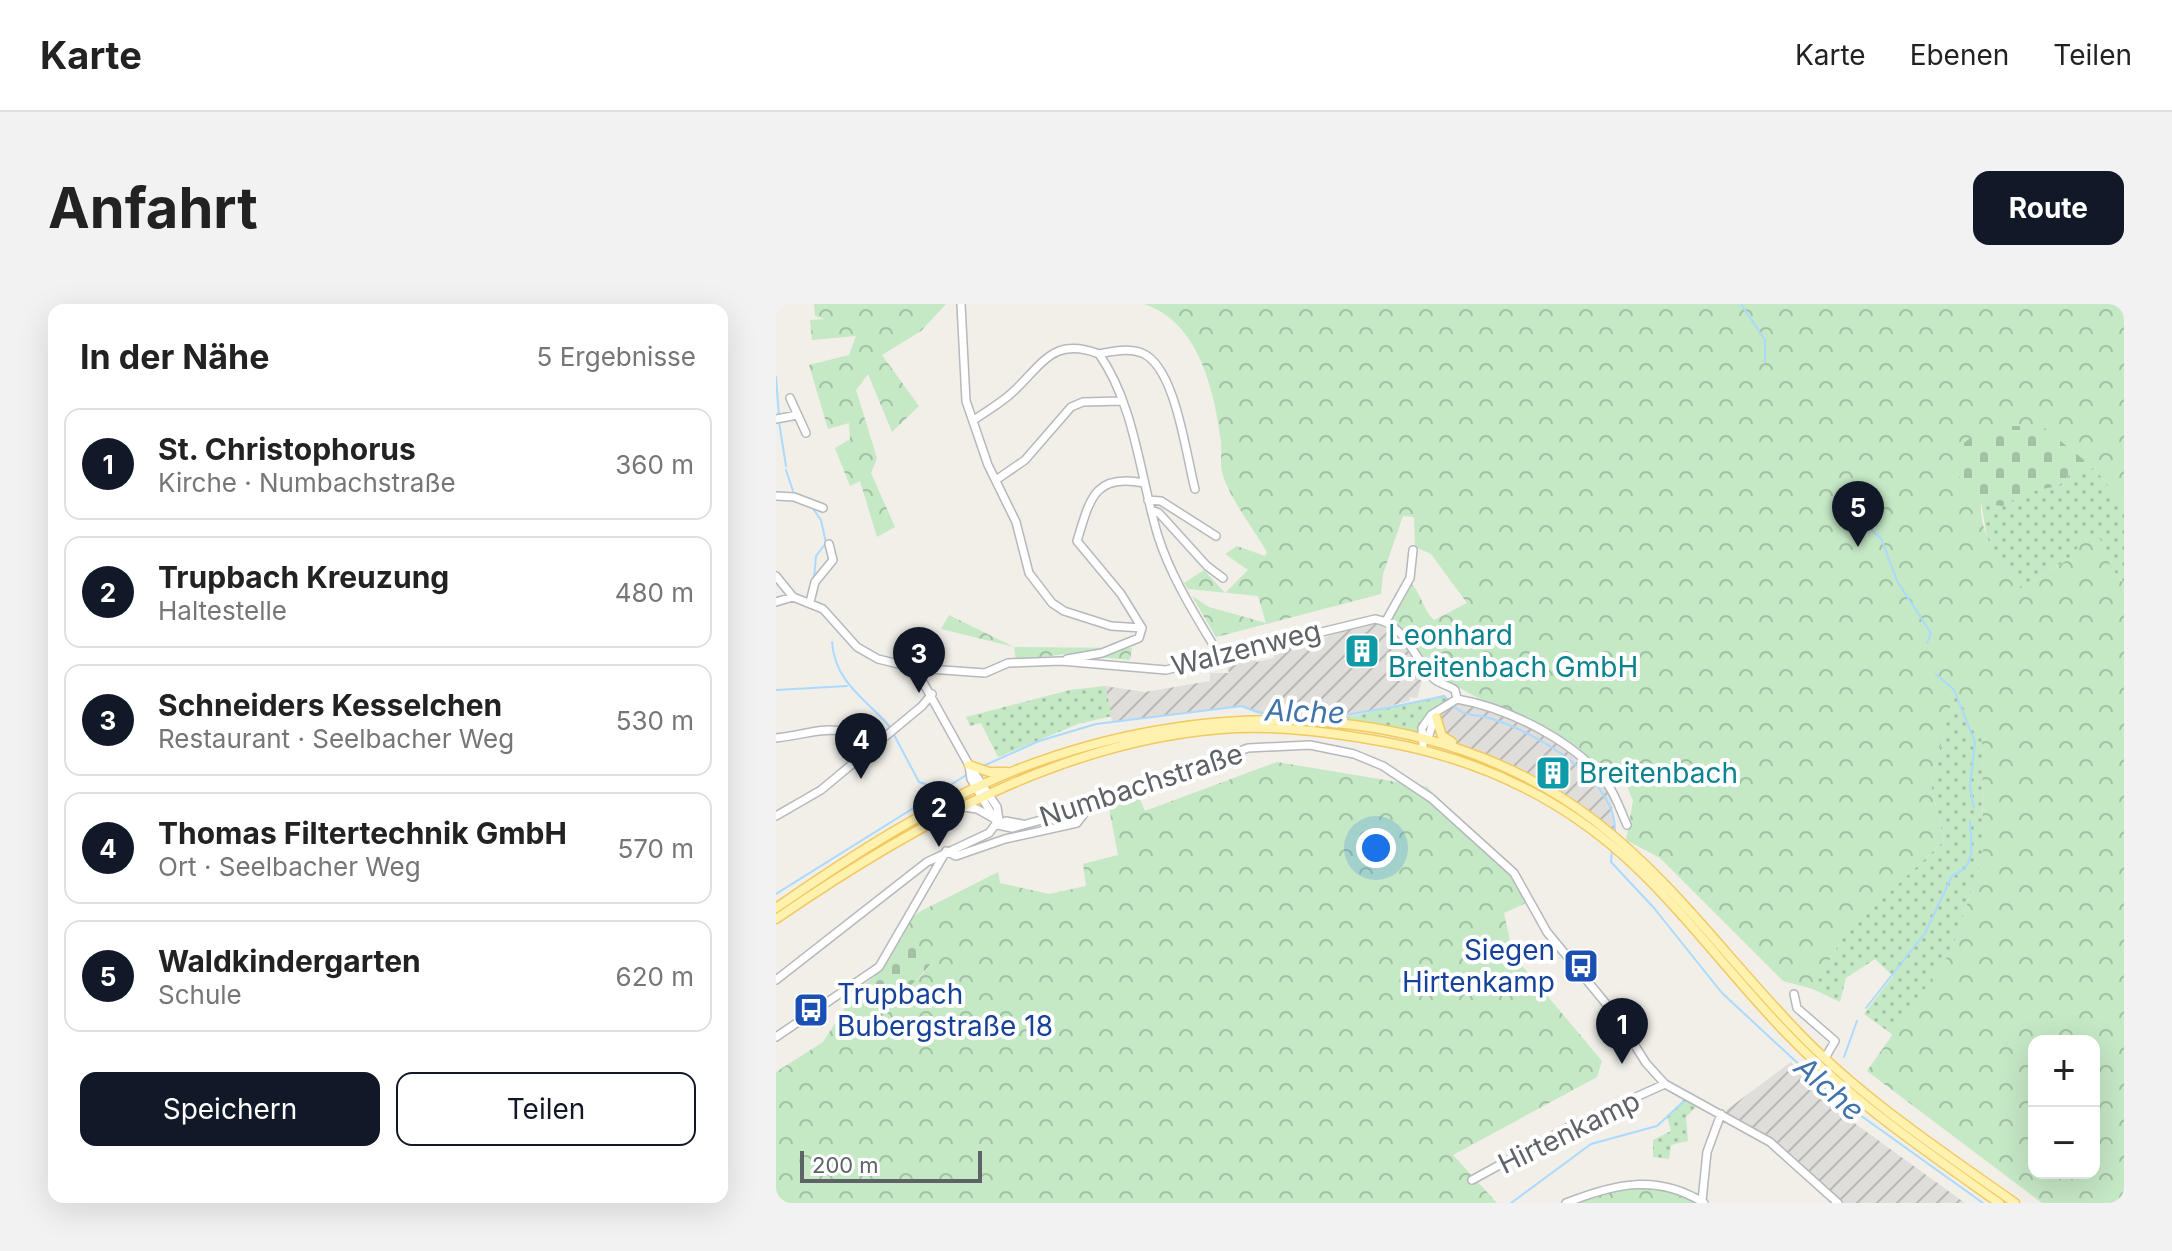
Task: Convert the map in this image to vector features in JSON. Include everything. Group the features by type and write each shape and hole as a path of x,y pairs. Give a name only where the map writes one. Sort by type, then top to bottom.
{"main road":[{"path":"1436,715 1442,736 1551,791 1665,885 1763,996 1825,1058 1928,1141 2015,1203"},
{"path":"776,908 905,825 980,786 1099,742 1210,723 1309,722 1424,739 1467,750"},
{"path":"776,919 962,807 1091,755 1200,731 1257,728 1309,731 1421,750 1484,768 1547,798 1613,842 1793,1041 1859,1099 1999,1203"},
{"path":"969,765 977,774 1011,772"}],"street":[{"path":"961,304 964,390 996,480 1016,522 1023,563 1052,603 1064,611 1103,624 1142,628"},
{"path":"974,420 1014,391 1052,354 1076,347 1099,354 1137,352 1160,369 1169,389 1195,489"},
{"path":"1099,354 1113,374 1151,510 1174,576 1221,658"},
{"path":"790,398 806,433"},
{"path":"996,480 1025,460 1071,407 1097,401 1122,401"},
{"path":"779,419 797,415"},
{"path":"1061,661 1123,646 1139,638 1142,628 1121,594 1077,541 1091,505 1106,482 1118,478 1144,483"},
{"path":"776,496 794,497 823,508"},
{"path":"1148,500 1161,501 1216,536"},
{"path":"1151,510 1159,513 1207,566 1223,578"},
{"path":"776,602 793,597 810,602 815,582 833,560 829,544"},
{"path":"1413,550 1410,578 1386,621 1400,633 1435,681 1455,690 1457,699"},
{"path":"776,576 793,597"},
{"name":"Walzenweg","path":"810,602 823,609 857,647 878,659 915,668 985,673 1021,661 1061,661 1155,671 1221,658 1346,623 1369,619 1386,621"},
{"path":"915,668 969,765"},
{"path":"776,816 821,790 888,736 932,694"},
{"path":"1421,750 1436,715 1447,705 1457,699 1486,704 1584,759 1609,785 1627,825"},
{"path":"776,738 829,729 849,730 874,747"},
{"name":"Numbachstraße","path":"995,821 1006,829 1089,807 1248,748 1310,745 1354,754 1383,766 1431,798 1514,873 1547,932 1607,1005 1646,1063 1665,1084 1770,1142 1838,1203"},
{"path":"776,980 911,874 946,851 989,833 999,814 980,786 977,774"},
{"path":"962,807 977,809 995,821"},
{"path":"946,851 956,856 1005,839 1077,823 1089,807"},
{"path":"776,1037 879,967 946,851"},
{"path":"1794,994 1797,1008 1835,1041 1825,1058"},
{"name":"Hirtenkamp","path":"1472,1180 1567,1128 1665,1084"},
{"path":"1566,1203 1627,1183 1674,1189 1703,1202 1707,1158 1721,1114"}],"shaded area":[{"path":"1379,622 1417,659 1415,668 1425,671 1417,698 1410,697 1409,701 1343,718 1256,713 1242,706 1112,722 1105,686 1145,692 1210,681 1210,673 1229,673 1226,662 1254,653 1257,662 1274,658 1272,648 1289,642 1292,651 1338,632"},
{"path":"1457,699 1486,704 1583,755 1610,784 1615,838 1551,791 1445,739 1435,713"},
{"path":"1791,1062 1828,1104 1965,1203 1838,1203 1792,1160 1721,1114"}],"green space":[{"path":"814,304 946,304 921,331 882,355 919,406 892,432 868,374 856,390 877,458 871,473 895,527 877,537 860,481 850,486 835,448 850,439 849,423 828,429 809,365 849,355 856,336 812,340 810,320 825,319 815,316"},
{"path":"1144,304 2124,304 2124,505 2094,468 2072,472 2058,486 2027,492 2002,506 1981,502 1981,515 1999,559 2021,589 2072,557 2086,533 2100,539 2111,567 2124,584 2124,1203 2042,1203 1867,1071 1952,950 1983,855 1982,740 1954,691 1931,785 1944,841 1844,935 1813,989 1783,981 1660,858 1626,840 1633,801 1624,778 1438,676 1406,632 1391,620 1411,583 1434,620 1467,603 1431,554 1415,547 1414,517 1403,516 1383,574 1381,594 1216,637 1192,596 1209,607 1266,623 1258,596 1225,593 1248,570 1225,554 1237,546 1265,556 1267,552 1225,481 1221,468 1218,421 1208,380 1191,342 1163,313"},
{"path":"2013,426 2043,427 2094,468 2072,472 2058,486 2027,492 2002,506 1977,499 1965,487 1958,471 1956,463 1960,448 1976,435"},
{"path":"2094,468 2124,505 2124,584 2111,567 2100,539 2021,589 1988,544 1981,502 2002,506 2027,492 2058,486 2072,472"},
{"path":"1204,570 1225,593 1188,589 1184,583"},
{"path":"949,615 1014,647 941,629"},
{"path":"1014,647 1132,648 1130,660 1066,654 1016,660"},
{"path":"1105,686 1112,716 1078,724 998,757 981,723 970,726 966,717 1070,690"},
{"path":"1954,690 1982,740 1983,855 1952,950 1893,1035 1864,1014 1893,976 1875,959 1846,978 1840,1002 1813,989 1844,935 1944,841 1931,785"},
{"path":"1444,696 1451,703 1422,728 1424,739 1256,713 1343,718"},
{"path":"1277,762 1427,787 1506,868 1526,903 1504,913 1513,955 1602,1061 1597,1077 1453,1155 1497,1203 776,1203 776,1072 823,1042 856,991 882,1016 932,964 902,937 902,927 919,912 998,872 1000,883 1049,894 1086,886 1083,864 1118,855 1109,808 1139,797 1145,811"},
{"path":"902,937 932,963 882,1016 856,991 874,977"},
{"path":"1687,1096 1700,1103 1686,1117 1688,1141 1671,1145 1669,1159 1653,1157 1653,1140 1671,1131 1667,1117"},
{"path":"1627,1183 1674,1189 1704,1203 1566,1203"}],"waterway":[{"path":"1741,304 1765,340 1765,362"},
{"path":"776,377 779,416"},
{"path":"779,422 786,466"},
{"path":"786,470 793,491"},
{"path":"1846,484 1851,493 1852,515 1881,538 1897,581 1931,633 1927,643"},
{"path":"814,510 821,520 826,543 816,556 814,578"},
{"path":"832,642 834,656 845,680 890,727"},
{"path":"1936,674 1954,690 1975,742 1970,786 1974,808"},
{"path":"776,690 847,686"},
{"name":"Alche","path":"981,767 1039,741 1096,724 1242,706 1264,714 1314,717 1369,711 1444,696 1448,700"},
{"name":"Alche","path":"1452,705 1466,714 1510,725 1571,761 1603,794 1612,813 1615,832"},
{"path":"893,733 919,782 940,789"},
{"name":"Alche","path":"776,894 968,774"},
{"path":"1866,1008 1925,933 1952,876 1966,866 1972,846 1970,821"},
{"name":"Alche","path":"1612,850 1611,862 1654,908 1722,993 1832,1095 1983,1203"},
{"path":"1844,1057 1857,1021"},
{"path":"1511,1203 1591,1144 1657,1126 1683,1102"}],"place":[{"name":"Waldkindergarten","path":"1858,547"},
{"name":"Leonhard Breitenbach GmbH","path":"1362,651"},
{"name":"Schneiders Kesselchen","path":"919,693"},
{"name":"Breitenbach","path":"1553,773"},
{"name":"Thomas Filtertechnik GmbH","path":"861,779"},
{"name":"Trupbach Kreuzung","path":"939,847"},
{"name":"Siegen Hirtenkamp","path":"1581,966"},
{"name":"Trupbach Bubergstraße 18","path":"811,1010"},
{"name":"St. Christophorus","path":"1622,1064"}]}
